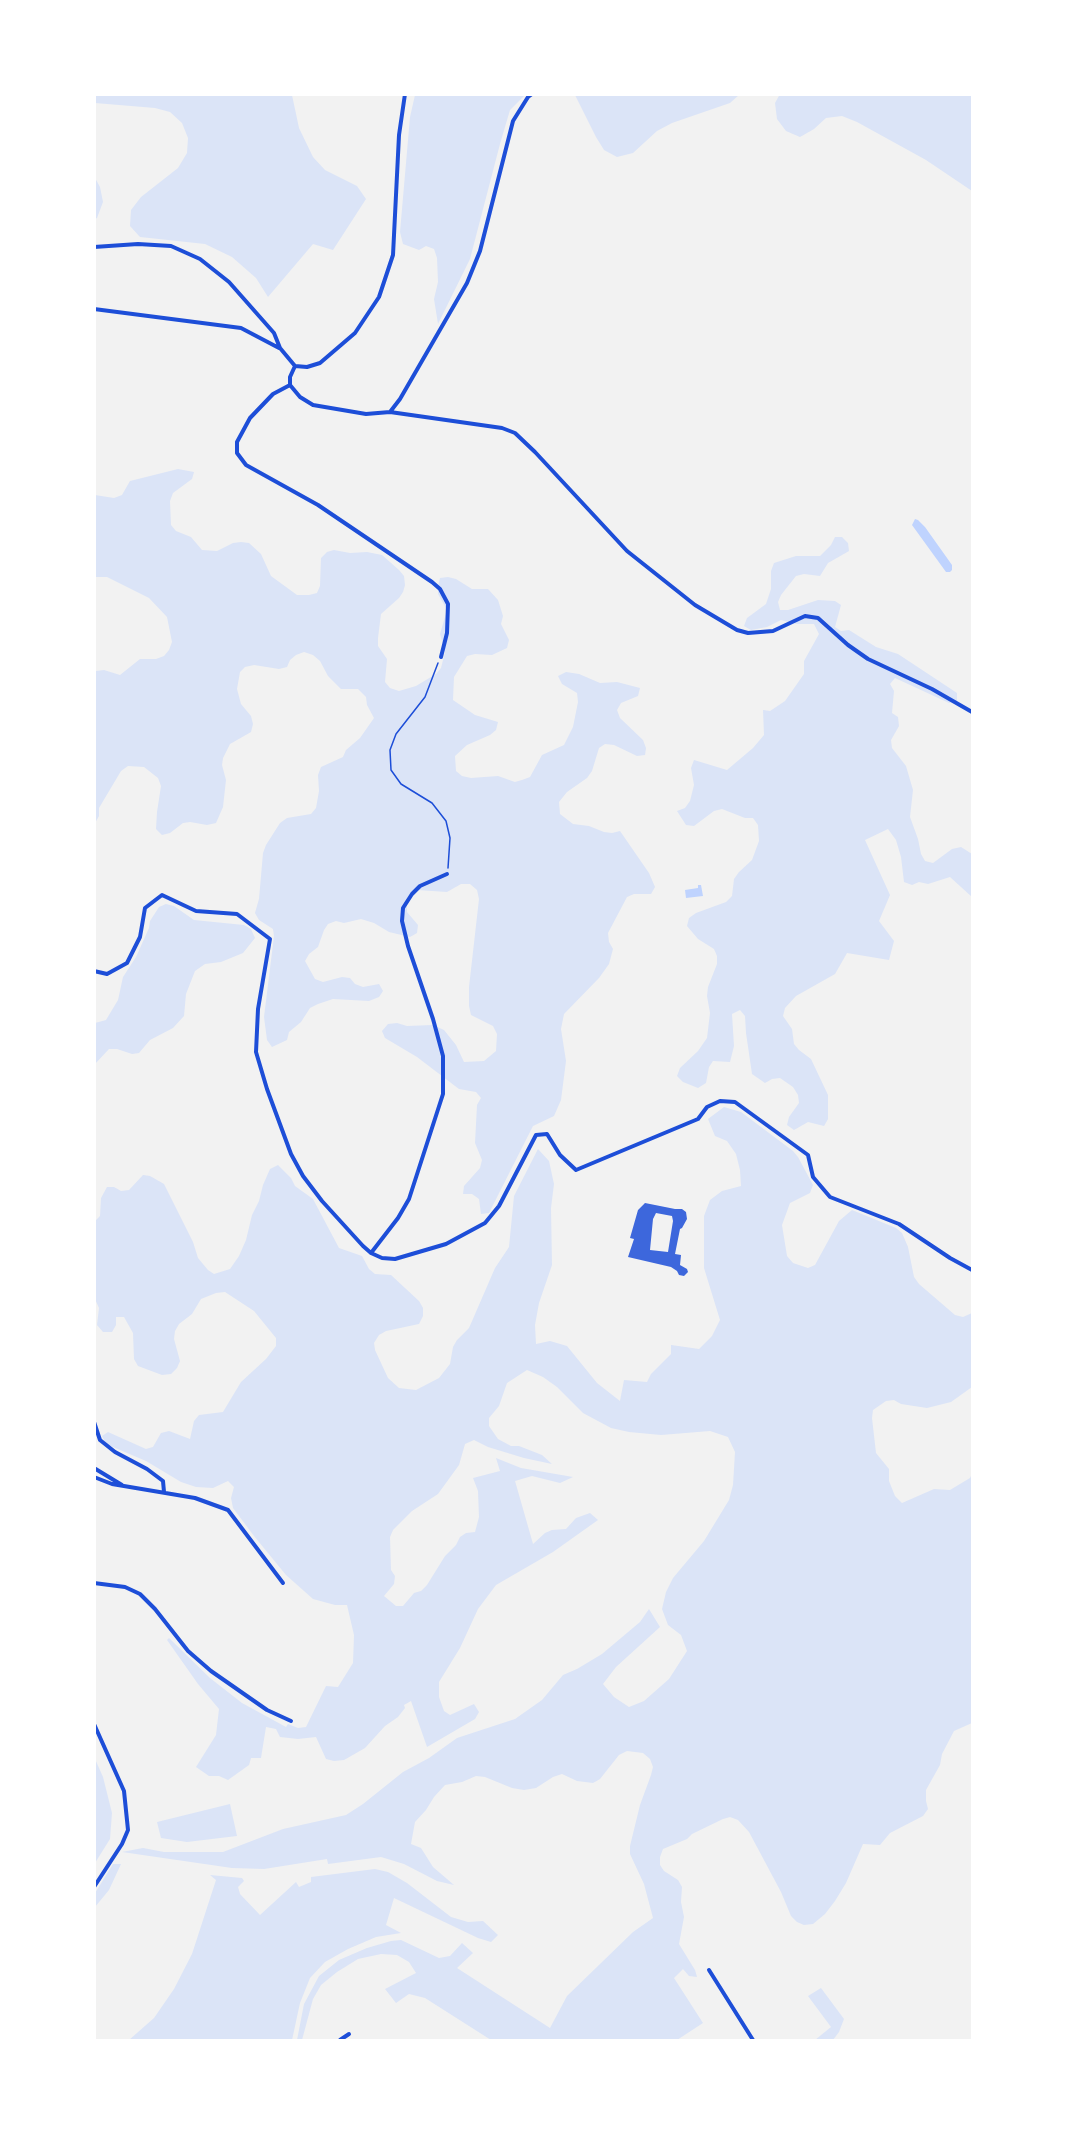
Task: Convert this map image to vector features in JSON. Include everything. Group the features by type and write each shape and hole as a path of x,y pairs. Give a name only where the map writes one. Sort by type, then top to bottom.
{"street":[{"path":"94,247 138,244 171,246 200,259 229,282 274,333 280,348 295,366 307,367 320,363 355,333 379,297 393,255 399,135 405,94"},
{"path":"390,412 400,399 467,283 480,250 513,121 532,94"},
{"path":"94,309 241,328 280,348"},
{"path":"295,366 290,377 290,385 300,398 313,405 366,414 390,412 501,428 515,433 627,551 695,605 737,630 748,633 773,631 805,616 818,618 848,645 868,659 932,689 972,712"},
{"path":"290,385 273,394 250,418 237,442 237,453 246,465 318,505 440,589 448,604 447,633 441,657"},
{"path":"371,1253 398,1218 409,1199 443,1094 443,1056 402,921 403,908 412,894 420,886 447,874"},
{"path":"94,971 107,974 128,963 140,938 145,908 162,895 196,911 237,914 270,939 258,1009 256,1052 267,1089 291,1154 303,1176 329,1209 371,1253 382,1258 395,1259 446,1244 485,1223 499,1206 536,1135 547,1134 560,1155 576,1170 698,1119 707,1107 720,1101 735,1102 808,1155 813,1177 830,1197 898,1224 972,1270"},
{"path":"94,1422 100,1440 115,1452 147,1469 163,1481 164,1492"},
{"path":"94,1468 124,1486"},
{"path":"94,1477 112,1484 195,1498 228,1510 283,1583"},
{"path":"94,1583 125,1587 140,1593 188,1651 267,1710 291,1720"},
{"path":"94,1724 124,1791 128,1830 122,1844 94,1887"},
{"path":"709,1970 753,2040"},
{"path":"340,2040 349,2034"}],"path":[{"path":"441,657 425,697 396,734 390,750 391,770 401,784 432,803 446,821 450,838 447,874"}],"shaded area":[{"path":"575,94 739,95 730,103 672,123 657,131 633,153 617,157 604,150"},
{"path":"780,94 972,95 972,191 926,160 842,116 826,118 814,129 800,137 786,131 777,119 775,103"},
{"path":"94,95 292,95 299,128 313,157 325,170 357,186 366,199 333,250 313,244 268,297 256,278 232,257 205,244 140,237 130,226 131,210 141,197 178,168 187,153 188,138 182,123 170,112 155,108 95,103"},
{"path":"415,95 525,95 510,110 470,259 438,324 434,299 438,282 437,258 434,249 426,246 419,250 403,244 400,232 410,117"},
{"path":"95,178 100,187 103,202 95,219"},
{"path":"178,469 194,472 192,479 173,493 170,501 171,525 176,531 191,537 202,550 217,551 233,543 249,543 261,554 271,576 297,595 317,593 320,586 321,558 327,552 334,550 382,555 399,570 404,576 403,592 381,614 378,638 378,646 387,659 385,682 390,688 399,691 416,686 436,674 441,668 445,652 440,634 447,610 438,594 440,578 456,579 472,589 488,589 498,600 503,616 501,624 509,640 507,648 492,655 467,656 454,677 453,700 475,715 498,722 496,730 490,735 467,745 455,756 456,771 462,776 471,778 498,776 515,782 522,780 530,777 542,755 564,745 573,727 578,702 577,693 562,684 558,676 566,672 579,674 600,683 617,682 640,688 638,696 621,703 617,710 620,718 643,740 646,748 645,755 637,756 614,745 605,744 599,748 592,771 587,778 567,792 559,802 560,814 573,824 589,826 604,832 620,831 649,873 655,887 651,894 634,894 627,897 608,933 613,949 609,964 599,978 564,1014 561,1029 566,1061 561,1100 554,1116 533,1126 489,1213 481,1214 479,1199 472,1194 463,1194 464,1186 480,1168 482,1160 475,1143 477,1105 481,1098 476,1092 459,1089 417,1057 385,1038 382,1031 388,1024 433,1025 444,1030 456,1045 464,1062 484,1061 496,1051 497,1034 493,1026 471,1015 469,1006 479,899 477,890 470,884 461,884 447,892 417,890 407,903 407,912 418,925 417,933 410,937 389,932 374,923 361,919 328,924 318,947 309,954 305,961 315,979 323,982 342,977 350,978 355,984 363,987 379,984 383,991 379,997 369,1001 333,999 318,1004 310,1008 301,1022 289,1032 287,1040 272,1047 267,1040 264,1017 274,936 273,929 259,920 255,913 259,899 263,853 280,823 287,818 311,814 316,808 319,791 318,775 321,767 343,757 346,750 360,738 374,718 367,705 366,697 358,689 341,689 328,676 320,661 304,652 290,660 287,667 279,669 254,665 245,667 240,672 237,689 241,704 251,716 253,724 251,732 230,744 223,758 222,765 226,780 223,807 216,823 207,825 183,823 170,833 162,835 156,829 161,786 158,778 144,767 128,766 121,771 99,808 99,816 95,823 95,673 104,670 120,675 140,659 156,659 164,656 172,642 167,617 149,598 107,577 95,577 95,495 114,498 122,495 130,481"},
{"path":"835,537 842,537 848,543 849,551 828,563 820,576 804,574 796,576 781,595 778,602 780,610 788,610 818,600 835,601 841,605 835,627 841,631 849,630 876,647 898,654 957,693 957,701 949,703 895,678 890,684 894,691 892,713 898,717 899,726 891,740 892,748 906,766 913,790 910,817 921,854 925,861 933,863 952,849 961,847 972,854 972,897 950,877 928,884 919,882 912,885 904,882 896,840 888,829 865,840 890,895 879,921 894,941 889,960 847,953 835,974 796,996 785,1008 783,1016 792,1029 794,1044 811,1059 828,1095 828,1119 824,1126 808,1122 794,1130 787,1125 789,1117 799,1103 798,1095 793,1087 780,1078 765,1083 752,1074 745,1016 740,1010 732,1014 734,1046 730,1062 713,1061 709,1067 706,1083 698,1088 683,1082 677,1076 680,1068 698,1051 707,1038 710,1013 708,987 717,964 714,949 698,939 687,926 689,918 696,913 726,902 732,896 734,879 752,860 759,841 758,825 753,818 745,818 722,809 714,811 694,826 686,825 677,811 685,808 690,801 694,785 691,768 694,760 727,770 753,748 764,735 763,710 770,711 785,701 804,674 804,661 819,634 814,624 797,624 781,620 767,627 751,630 744,626 747,618 766,604 771,589 771,571 774,563 796,556 820,556 831,545"},
{"path":"166,904 174,906 194,920 244,925 251,929 255,938 243,953 221,962 205,964 195,971 186,994 184,1016 173,1028 150,1040 139,1053 132,1054 109,1049 95,1064 95,1023 106,1020 118,1000 123,977 136,957 150,921 159,907"},
{"path":"724,1107 741,1112 793,1151 813,1185 810,1193 790,1203 782,1225 787,1256 793,1263 808,1268 815,1265 839,1221 852,1210 896,1228 902,1233 908,1247 914,1277 919,1284 955,1315 963,1317 972,1313 972,1387 951,1402 927,1408 901,1404 894,1400 886,1401 873,1410 872,1418 876,1453 889,1469 889,1481 895,1496 902,1503 934,1489 950,1490 970,1478 972,1474 972,1723 954,1731 942,1754 940,1765 926,1790 928,1809 923,1816 890,1833 880,1845 863,1844 846,1883 835,1901 813,1924 804,1925 791,1916 749,1832 738,1820 730,1817 723,1819 663,1849 660,1865 664,1871 678,1880 682,1887 681,1902 684,1917 679,1944 697,1977 689,1976 683,1969 674,1978 703,2023 677,2040 491,2040 425,1998 409,1994 396,2003 385,1989 416,1973 409,1962 397,1955 381,1954 358,1959 321,1985 313,1999 302,2040 297,2040 304,2004 319,1976 339,1960 367,1948 401,1940 439,1958 450,1956 462,1943 473,1953 457,1968 550,2028 567,1996 633,1932 653,1918 644,1884 630,1854 640,1805 653,1767 650,1759 643,1753 627,1751 619,1755 600,1779 593,1783 577,1781 562,1774 536,1788 524,1790 476,1776 462,1782 445,1785 415,1822 411,1844 421,1848 433,1867 454,1885 437,1881 404,1864 381,1857 328,1864 327,1859 264,1869 232,1868 122,1852 143,1848 164,1852 223,1852 283,1829 346,1815 403,1772 429,1758 457,1738 515,1719 542,1700 563,1675 602,1654 640,1622 649,1609 660,1627 616,1667 603,1684 614,1697 629,1707 644,1701 669,1679 687,1651 681,1635 668,1625 662,1609 666,1592 673,1578 704,1541 729,1500 733,1485 735,1452 728,1437 710,1431 661,1435 611,1428 583,1413 557,1387 527,1370 507,1383 499,1406 489,1418 489,1426 498,1439 511,1446 519,1446 542,1455 552,1464 488,1447 474,1440 465,1444 459,1465 438,1494 412,1511 393,1530 390,1537 391,1570 395,1576 394,1584 384,1596 396,1606 403,1606 414,1593 421,1591 427,1585 460,1537 466,1533 475,1532 479,1517 478,1491 473,1478 500,1471 496,1458 521,1468 573,1477 560,1483 532,1476 515,1481 533,1544 545,1533 566,1529 576,1518 590,1513 598,1520 553,1552 496,1585 478,1609 460,1648 439,1682 439,1697 444,1711 450,1715 474,1704 479,1712 475,1719 427,1747 411,1701 404,1705 405,1708 398,1717 385,1726 365,1748 344,1760 334,1761 326,1759 316,1737 298,1739 280,1737 276,1729 266,1727 261,1758 251,1758 249,1765 228,1780 219,1776 209,1776 196,1767 216,1735 219,1709 167,1640 169,1638 210,1678 242,1703 286,1727 288,1724 298,1728 306,1727 326,1686 338,1687 353,1663 354,1635 347,1605 335,1605 313,1599 286,1575 254,1536 233,1508 231,1498 234,1487 228,1481 213,1488 196,1487 181,1482 146,1461 106,1444 102,1436 108,1432 146,1449 153,1447 161,1433 169,1431 190,1439 194,1421 199,1415 223,1412 241,1382 266,1359 276,1346 276,1338 254,1311 225,1292 216,1293 201,1299 192,1314 179,1324 175,1331 174,1339 180,1361 171,1374 162,1375 138,1366 134,1359 133,1333 124,1317 116,1317 116,1325 112,1332 103,1332 97,1325 99,1308 94,1297 94,1222 100,1216 101,1198 107,1187 114,1187 121,1191 129,1190 143,1175 150,1176 164,1184 193,1242 198,1258 214,1274 230,1269 239,1256 263,1185 270,1169 278,1165 291,1178 295,1186 313,1199 339,1248 362,1256 369,1269 375,1274 391,1275 419,1301 423,1308 423,1316 419,1324 386,1331 379,1335 374,1343 388,1378 399,1388 416,1390 439,1378 450,1364 453,1347 457,1340 469,1328 495,1268 509,1247 514,1196 538,1149 549,1161 554,1184 551,1208 552,1265 539,1303 535,1325 536,1344 550,1341 567,1346 597,1383 620,1401 624,1380 647,1382 651,1374 671,1354 671,1345 699,1349 712,1336 720,1320 704,1268 704,1216 710,1200 722,1191 741,1186 736,1154 727,1141 715,1136 708,1119"},
{"path":"95,1759 103,1777 112,1813 110,1839 95,1863"},
{"path":"230,1804 237,1836 187,1842 161,1838 157,1822"},
{"path":"113,1864 121,1864 109,1890 95,1907 95,1893"},
{"path":"375,1869 388,1872 407,1883 451,1917 468,1922 483,1921 498,1935 491,1942 478,1938 394,1898 386,1925 401,1933 376,1937 325,1962 310,1978 300,2003 292,2040 129,2040 154,2018 174,1989 192,1954 216,1880 210,1875 242,1878 244,1881 238,1887 240,1894 260,1915 296,1882 299,1887 311,1882 311,1877"},
{"path":"821,1988 844,2019 833,2040 815,2040 831,2027 808,1996"}],"water":[{"path":"915,519 925,527 952,565 950,572 946,572 912,525"},
{"path":"698,885 701,885 703,896 686,898 685,890 698,888"}],"building":[{"path":"645,1203 682,1209 686,1212 687,1219 680,1229 675,1254 681,1255 680,1265 687,1269 688,1272 684,1276 679,1275 671,1267 628,1257 634,1239 630,1238 638,1210","holes":["656,1213 672,1216 668,1252 650,1250 653,1219"]}]}
